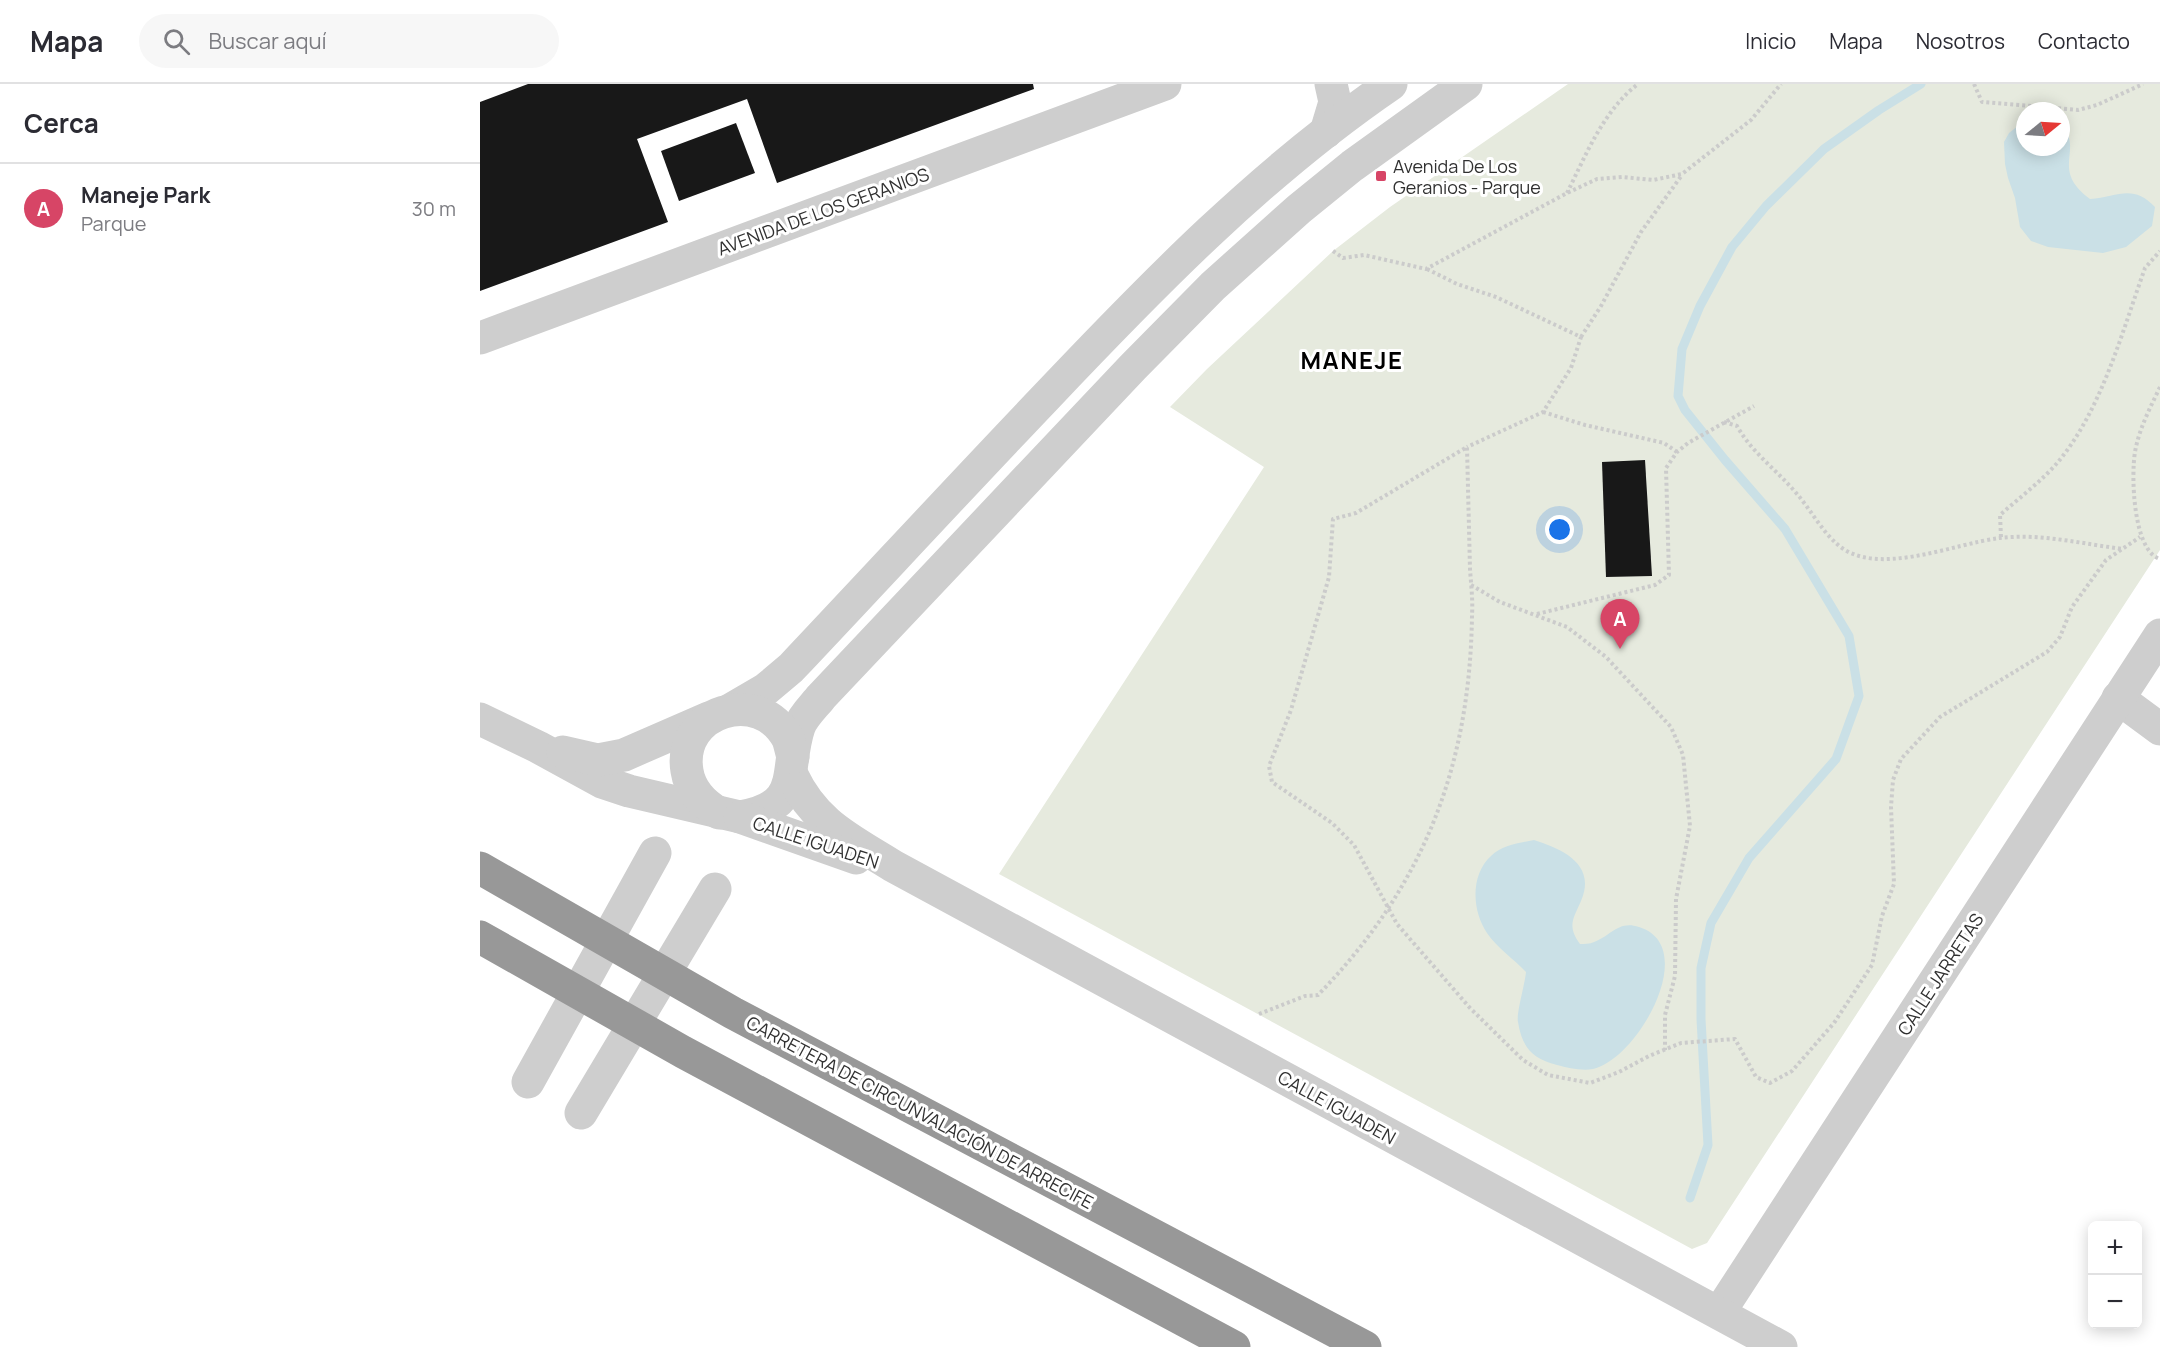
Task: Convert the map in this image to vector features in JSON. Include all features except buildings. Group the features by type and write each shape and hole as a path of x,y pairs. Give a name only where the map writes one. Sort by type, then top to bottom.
{"highway":[{"name":"CARRETERA DE CIRCUNVALACIÓN DE ARRECIFE","path":"480,868 733,1013 1365,1347"},
{"path":"480,937 683,1052 1234,1347"}],"street":[{"name":"AVENIDA DE LOS GERANIOS","path":"480,338 1165,84"},
{"path":"1326,132 1335,102 1331,84"},
{"path":"538,747 598,760 624,755 719,714 766,688 791,668 1157,282 1227,214 1326,132 1391,84"},
{"path":"480,719 602,782 629,791 732,816 758,814 773,805 785,792 800,725 821,697 1182,316 1299,209 1352,166 1466,84"},
{"name":"CALLE JARRETAS","path":"1719,1313 2118,698 2159,639"},
{"path":"2118,698 2160,729"},
{"path":"732,816 708,807 696,794 688,779 686,762 688,746 696,730 719,714 747,709 764,715 778,725 788,740 792,766"},
{"name":"CALLE IGUADEN","path":"792,766 801,794 816,814 830,826 893,866 1781,1347"},
{"name":"CALLE IGUADEN","path":"732,816 857,859 893,866"},
{"path":"528,1082 655,853"},
{"path":"581,1113 715,889"}],"path":[{"path":"1567,193 1599,128 1622,98 1638,84"},
{"path":"1781,84 1751,120 1682,174 1641,232 1601,306 1581,337 1570,368 1543,412 1467,447 1356,513 1333,519 1329,578 1292,710 1269,766 1272,782 1332,824 1354,845 1397,924 1470,1008 1523,1060 1548,1076 1590,1083 1681,1043 1735,1039 1756,1077 1770,1083 1792,1071 1834,1023 1872,965 1882,916 1894,884 1891,807 1893,780 1900,759 1940,717 2047,652 2060,637 2072,607 2106,561 2140,537"},
{"path":"1974,84 1982,102 2078,110 2097,105 2142,84"},
{"path":"1426,269 1597,179 1622,177 1653,180 1682,174"},
{"path":"1333,251 1343,258 1364,255 1426,269 1457,284 1496,297 1581,337"},
{"path":"2001,537 2001,515 2058,463 2085,423 2096,403 2145,268 2160,251"},
{"path":"2160,387 2143,423 2135,452 2133,480 2140,537 2155,558 2160,559"},
{"path":"1536,615 1655,585 1669,575 1666,468 1677,452 1688,443 1754,405"},
{"path":"1543,412 1585,425 1664,442 1677,452"},
{"path":"1724,422 1737,426 1747,444 1796,492 1837,545 1854,554 1876,559 1904,558 2001,537 2037,538 2123,549"},
{"path":"1259,1014 1305,996 1318,995 1374,931 1406,881 1434,824 1454,766 1465,711 1469,668 1473,613 1467,447"},
{"path":"1471,585 1500,602 1567,627 1606,657 1671,727 1683,755 1690,826 1677,899 1675,976 1665,1015 1665,1050"}],"shaded area":[{"path":"1568,84 2160,84 2160,550 1707,1243 1692,1249 999,874 1264,467 1170,407 1207,369 1333,251 1390,207"}],"water":[{"path":"2016,128 2016,156 2069,156 2069,169 2072,178 2078,188 2090,199 2132,193 2147,200 2155,207 2152,226 2126,247 2103,253 2048,247 2031,241 2020,227 2015,198 2005,164 2004,142 2009,133"},
{"path":"1534,840 1555,848 1574,860 1581,868 1585,888 1572,927 1580,944 1592,943 1620,927 1632,925 1657,938 1664,956 1664,978 1644,1025 1628,1045 1610,1061 1593,1069 1557,1065 1541,1059 1530,1051 1522,1038 1518,1018 1526,972 1491,938 1478,914 1477,883 1484,864 1500,849"}],"waterway":[{"path":"1690,1198 1708,1145 1701,1019 1701,968 1711,923 1749,858 1836,759 1859,696 1849,636 1785,529 1685,410 1678,396 1682,349 1700,306 1732,247 1766,206 1824,149 1921,84"}],"place":[{"name":"Avenida De Los Geranios - Parque","path":"1381,176"},
{"name":"Maneje Park","path":"1620,649"}],"district":[{"name":"MANEJE","path":"1352,359"}]}
